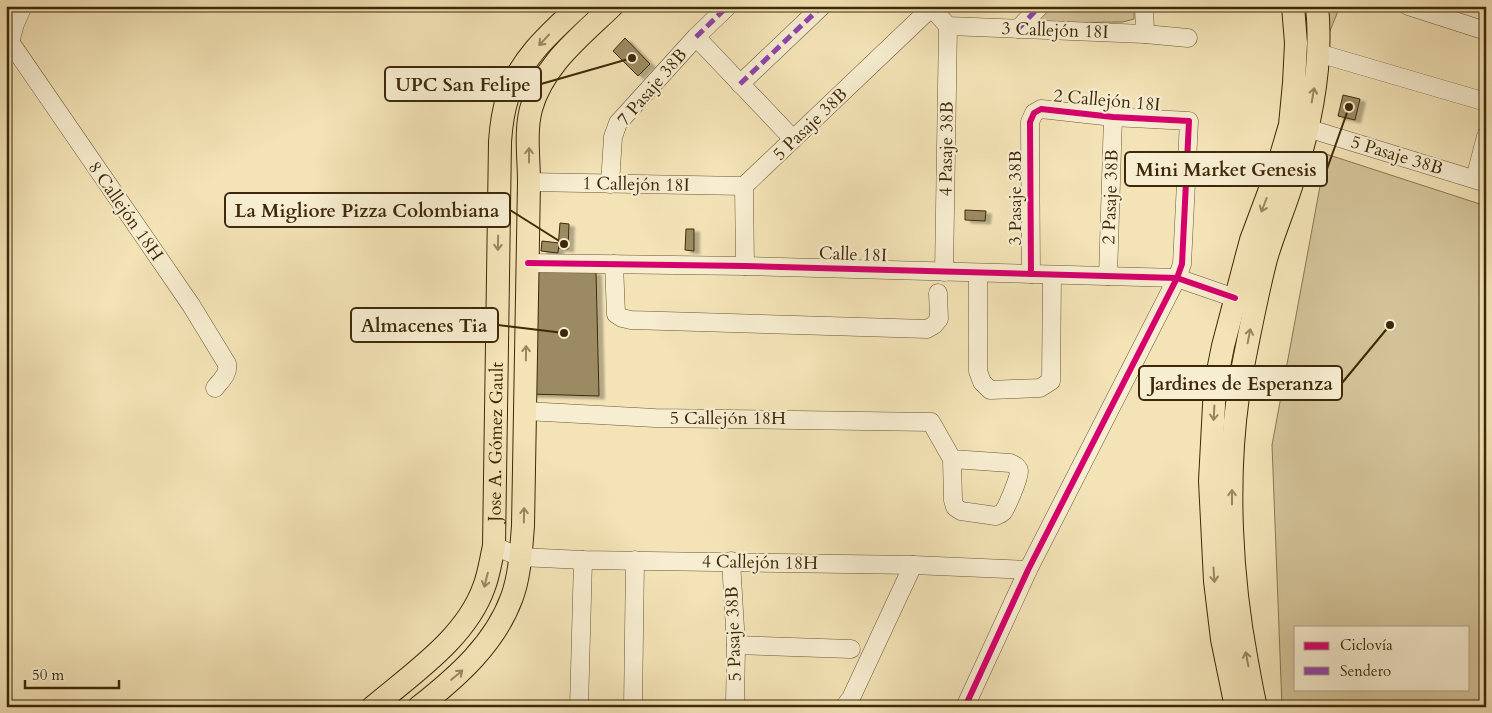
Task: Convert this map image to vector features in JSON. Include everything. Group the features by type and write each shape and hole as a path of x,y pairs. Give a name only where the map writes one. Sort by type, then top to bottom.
{"main road":[{"name":"Jose A. Gómez Gault","path":"373,707 443,648 462,627 484,587 494,546 499,151 503,116 515,81 530,56 545,38 579,6"},
{"name":"Jose A. Gómez Gault","path":"419,707 438,699 486,645 500,623 512,598 519,569 523,526 528,263 528,131 531,110 538,89 550,70 569,48 612,6"},
{"path":"1236,707 1222,639 1214,581 1210,481 1215,386 1223,346 1251,240 1275,176 1290,125 1296,42 1293,6"},
{"path":"1256,707 1240,620 1234,564 1232,447 1238,394 1251,324 1275,230 1294,178 1315,87 1318,53 1317,6"}],"street":[{"path":"8,39 23,6"},
{"name":"7 Pasaje 38B","path":"610,184 613,137 618,123 696,37 728,6"},
{"path":"740,84 822,6"},
{"path":"1018,29 1040,6"},
{"path":"1144,6 1145,34"},
{"path":"1408,6 1486,31"},
{"path":"932,7 948,26"},
{"name":"5 Pasaje 38B","path":"744,186 932,7"},
{"name":"3 Callejón 18I","path":"948,26 1145,34 1188,38"},
{"name":"4 Pasaje 38B","path":"944,272 948,26"},
{"path":"696,37 793,139"},
{"name":"8 Callejón 18H","path":"8,39 191,305 227,364 226,374 214,388"},
{"path":"1318,53 1486,102"},
{"name":"2 Callejón 18I","path":"1030,122 1034,113 1040,109 1112,117 1189,121 1182,264 1177,278"},
{"name":"2 Pasaje 38B","path":"1108,276 1112,117"},
{"name":"3 Pasaje 38B","path":"1030,122 1031,274"},
{"name":"5 Pasaje 38B","path":"1307,128 1480,181"},
{"path":"1480,181 1486,136"},
{"name":"1 Callejón 18I","path":"529,182 744,186"},
{"path":"744,186 744,266"},
{"name":"Calle 18I","path":"528,263 744,266 1177,278 1236,298"},
{"path":"614,264 616,314 631,320 927,329 939,319 938,293"},
{"path":"978,273 978,370 982,382 990,390 1040,388 1051,381 1052,275"},
{"path":"965,707 1028,570 1177,278"},
{"name":"5 Callejón 18H","path":"525,411 655,418 931,422 952,459"},
{"name":"4 Callejón 18H","path":"494,546 520,556 583,560 914,565 1028,570"},
{"path":"577,706 583,560"},
{"path":"633,707 635,560"},
{"name":"5 Pasaje 38B","path":"731,562 736,645 735,707"},
{"path":"844,707 851,698 914,565"},
{"path":"736,645 851,648"}],"shaded area":[{"path":"1049,6 1134,6 1134,19 1123,22 1041,23 1038,16"},
{"path":"1327,6 1340,6 1328,36"},
{"path":"1326,154 1486,206 1486,707 1282,707 1272,445"}],"building":[{"path":"625,38 650,64 638,76 613,51"},
{"path":"1343,95 1360,99 1355,120 1338,116"},
{"path":"965,210 986,211 985,221 965,220"},
{"path":"560,223 569,224 568,249 558,248"},
{"path":"686,229 694,229 694,251 685,250"},
{"path":"542,241 559,243 558,253 541,251"},
{"path":"532,269 596,272 599,396 530,394"}],"marked path":[{"path":"696,37 728,6"},
{"path":"740,84 822,6"},
{"path":"1018,29 1040,6"}],"cycle path":[{"path":"965,707 1028,570 1177,278 1182,264 1189,121 1113,117 1041,109 1034,113 1030,122 1031,274"},
{"path":"528,263 745,266 1177,278 1235,298"}],"place":[{"name":"UPC San Felipe","path":"632,58"},
{"name":"Mini Market Genesis","path":"1349,107"},
{"name":"La Migliore Pizza Colombiana","path":"564,244"},
{"name":"Jardines de Esperanza","path":"1390,325"},
{"name":"Almacenes Tia","path":"564,333"}]}
